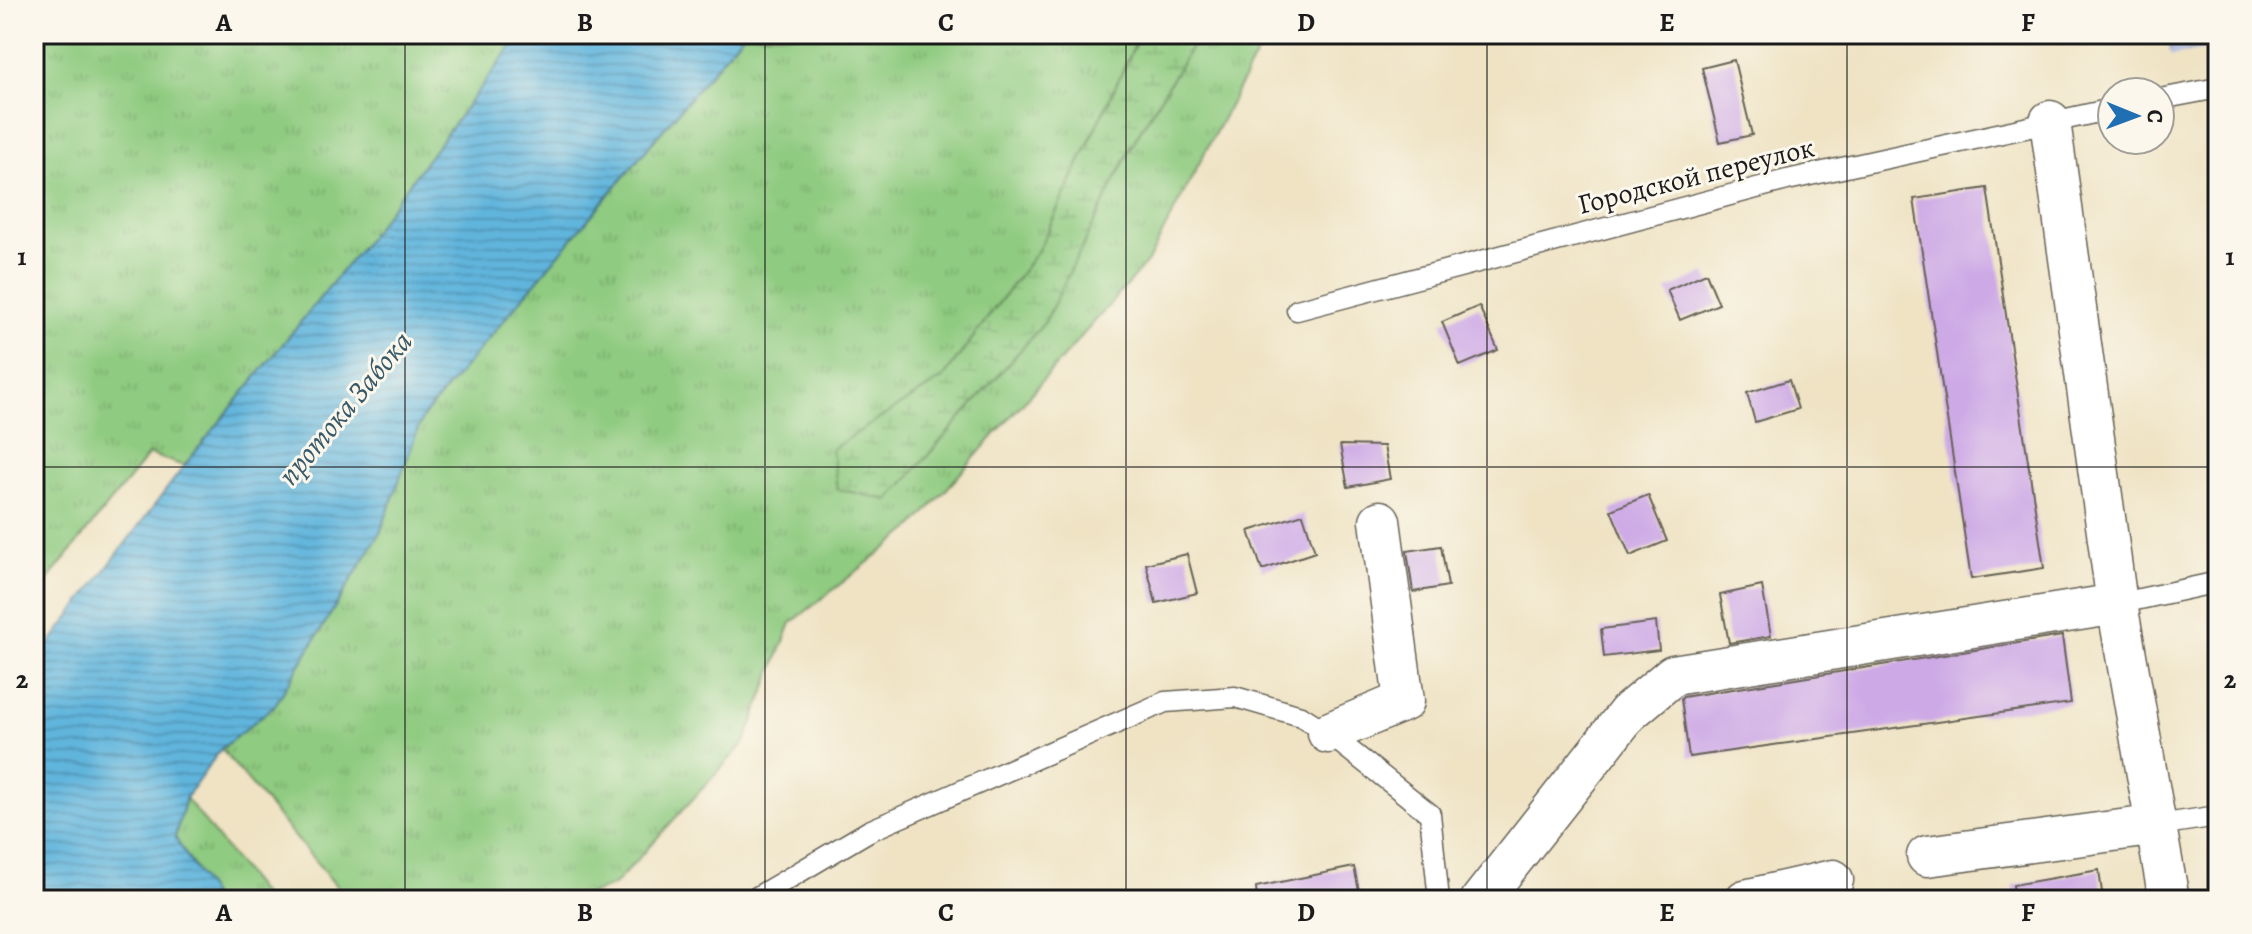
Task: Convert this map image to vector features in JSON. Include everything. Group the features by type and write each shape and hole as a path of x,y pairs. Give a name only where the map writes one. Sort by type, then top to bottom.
{"street":[{"path":"2050,121 2117,604 2169,900"},
{"path":"1328,733 1404,701 1380,521"},
{"path":"1481,900 1628,713 1673,675 2117,604"},
{"path":"1927,856 2158,825"},
{"path":"1745,900 1833,880"}],"lane":[{"path":"2176,96 2218,88"},
{"name":"Городской переулок","path":"1297,310 1787,180 2096,112"},
{"path":"2117,604 2218,582"},
{"path":"752,900 869,831 1165,702 1235,697 1301,716 1328,733 1430,814 1439,900"},
{"path":"2158,825 2218,816"}],"shaded area":[{"path":"2166,34 2218,34 2218,48 2171,56"}],"green space":[{"path":"34,34 521,34 363,245 184,466 149,454 34,597"},
{"path":"743,34 1140,34 1039,249 943,378 832,450 888,499 1137,136 1199,34 1267,34 1148,261 914,526 791,623 745,742 614,885 575,900 348,900 221,749 275,705 380,533 422,418"},
{"path":"1140,34 1199,34 1137,136 1045,322 889,500 837,489 832,449 943,378 1039,249"},
{"path":"186,798 266,900 205,900 211,895 175,837"}],"water":[{"name":"протока Забока","path":"521,34 743,34 422,418 380,533 275,705 221,749 186,798 175,837 211,895 205,900 113,900 106,897 34,900 34,664 184,466 363,245"}],"building":[{"path":"1734,60 1752,135 1720,142 1702,68"},
{"path":"1987,188 2044,568 1971,579 1914,199"},
{"path":"1706,273 1719,304 1680,320 1667,290"},
{"path":"1479,306 1498,350 1460,366 1442,322"},
{"path":"1789,380 1798,409 1755,422 1747,393"},
{"path":"1340,445 1384,446 1390,479 1348,487"},
{"path":"1648,495 1667,541 1630,556 1611,510"},
{"path":"1303,514 1315,552 1262,570 1249,531"},
{"path":"1441,546 1448,586 1413,592 1407,551"},
{"path":"1187,554 1197,593 1156,603 1146,564"},
{"path":"1762,586 1771,636 1729,643 1720,595"},
{"path":"1656,622 1659,650 1604,657 1601,629"},
{"path":"2062,636 2071,703 1689,757 1683,697"},
{"path":"1354,867 1361,900 1257,900 1256,887"},
{"path":"2099,870 2103,900 2014,900 2013,885"}]}
